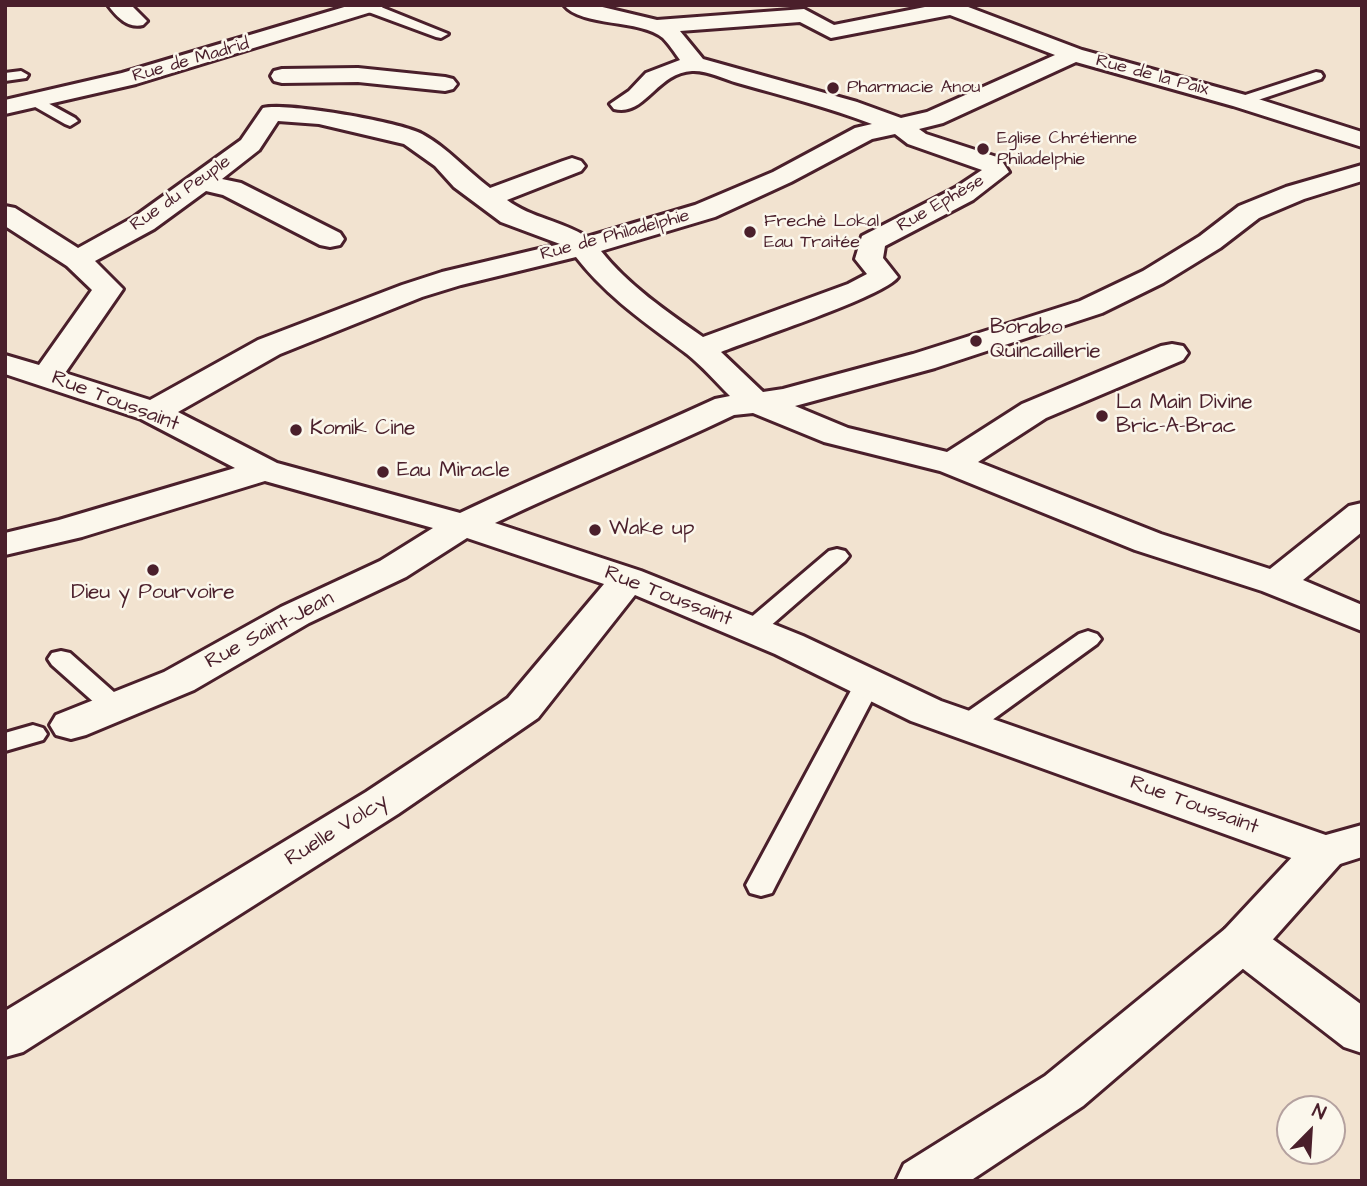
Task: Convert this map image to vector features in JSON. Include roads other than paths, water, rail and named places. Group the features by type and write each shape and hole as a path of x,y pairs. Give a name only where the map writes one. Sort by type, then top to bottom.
{"street":[{"path":"118,5 136,21"},
{"path":"574,5 596,13 657,26 670,33 695,64 648,80 638,95 622,103"},
{"name":"Rue de Madrid","path":"5,107 128,79 371,6"},
{"path":"657,26 804,15 831,32 949,7"},
{"name":"Rue de la Paix","path":"949,7 1074,55 1241,101 1362,140"},
{"path":"262,40 286,52 282,76 358,75 445,84"},
{"name":"Rue de Philadelphie","path":"153,412 270,347 412,291 452,278 583,247 705,211 782,177 864,133 934,118 1074,55"},
{"name":"Rue Ephèse","path":"695,64 849,107 900,126 917,139 991,163 996,172 964,194 872,243 869,259 884,278 700,349"},
{"name":"Rue du Peuple","path":"78,260 144,223 250,145 271,113 271,101 282,76"},
{"path":"271,113 318,117 412,138 444,161 463,181 512,216 566,236 583,247 601,270 632,298 700,349 755,402 836,435 952,464 1148,542 1276,583 1362,619"},
{"path":"489,198 572,166"},
{"name":"Rue Saint-Jean","path":"71,725 179,681 295,615 393,569 463,525 569,474 620,456 727,406 785,399 923,361 1091,307 1153,277 1210,242 1249,212 1295,193 1362,173"},
{"path":"201,182 232,189 330,239"},
{"path":"5,214 78,260 108,289 48,375"},
{"path":"952,464 1034,411 1172,353"},
{"name":"Rue Toussaint","path":"5,364 48,375 153,412 265,470 463,525 628,579 751,630 926,711 1343,846"},
{"path":"5,544 69,529 265,470"},
{"path":"1276,583 1362,514"},
{"name":"Ruelle Volcy","path":"5,1037 360,817 523,708 628,579"},
{"path":"929,1180 1064,1091 1242,942 1343,846"},
{"path":"1242,942 1362,1033"}],"lane":[{"path":"371,6 441,34"},
{"path":"1241,101 1316,76"},
{"path":"34,101 70,121"},
{"path":"751,630 837,556"},
{"path":"967,725 1088,639"},
{"path":"61,659 115,707"},
{"path":"761,885 868,683"},
{"path":"5,742 33,734"}],"place":[{"name":"Pharmacie Anou","path":"833,88"},
{"name":"Eglise Chrétienne Philadelphie","path":"983,149"},
{"name":"Frechè Lokal Eau Traitée","path":"750,232"},
{"name":"Borabo Quincaillerie","path":"976,341"},
{"name":"La Main Divine Bric-A-Brac","path":"1102,416"},
{"name":"Komik Cine","path":"296,430"},
{"name":"Eau Miracle","path":"383,472"},
{"name":"Wake up","path":"595,530"},
{"name":"Dieu y Pourvoire","path":"153,570"}]}
